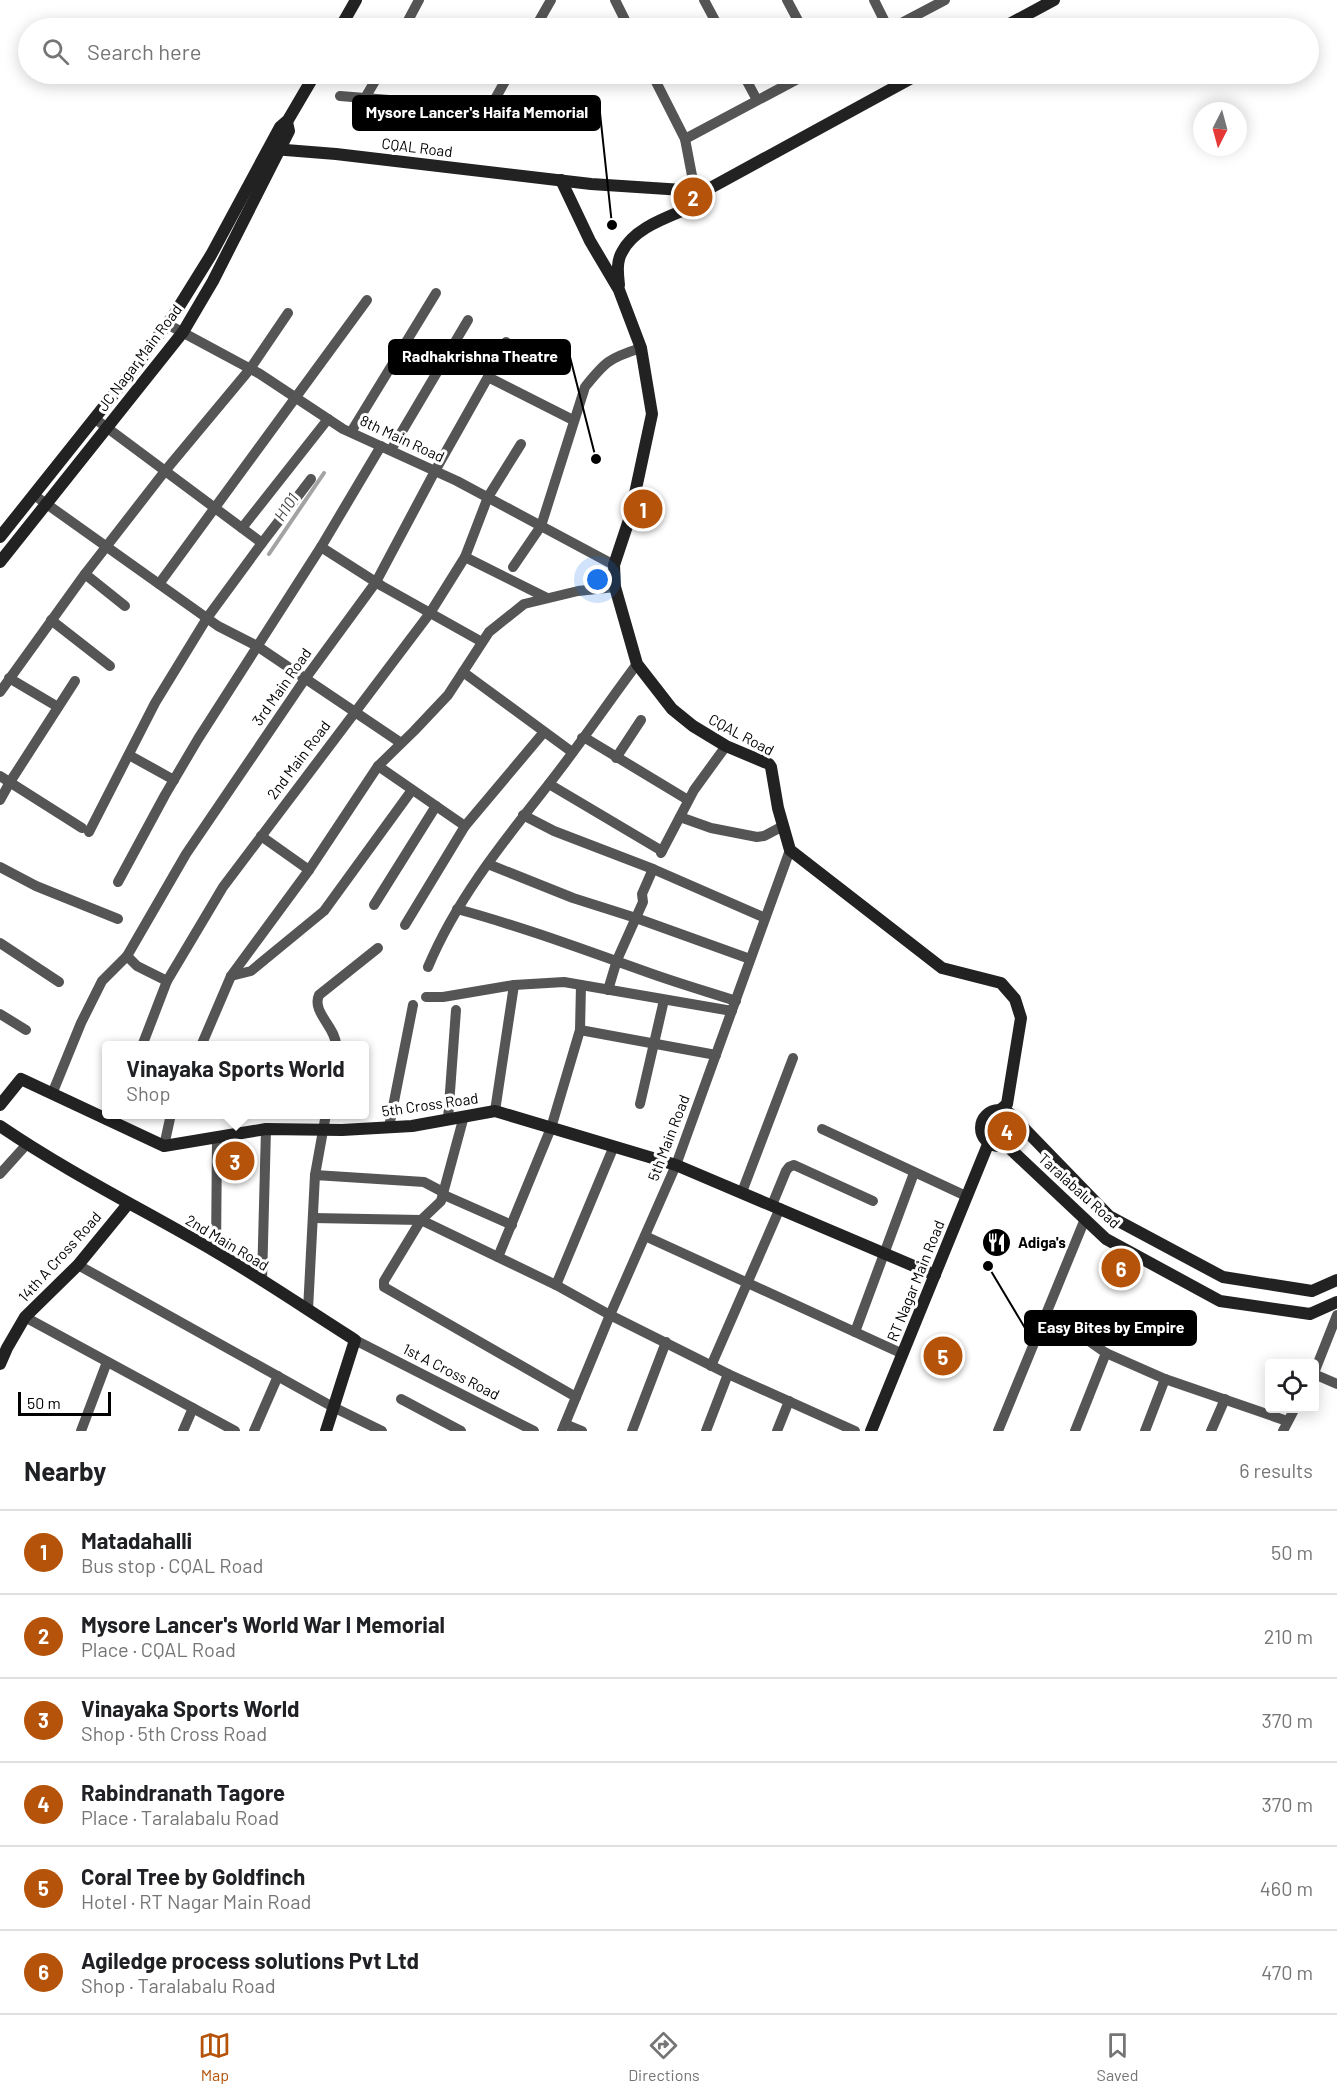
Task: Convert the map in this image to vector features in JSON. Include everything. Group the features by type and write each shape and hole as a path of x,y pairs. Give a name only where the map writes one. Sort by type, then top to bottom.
{"main road":[{"path":"346,18 356,0"},
{"path":"1021,18 1054,0"},
{"name":"JC Nagar Main Road","path":"0,537 167,324 192,288 274,149 290,131 287,122 309,84"},
{"name":"CQAL Road","path":"274,149 561,180 693,189 899,84"},
{"name":"JC Nagar Main Road","path":"0,562 183,332 224,260 274,149"},
{"name":"CQAL Road","path":"561,180 590,241 619,290 640,348 652,414 630,517 614,565 615,587 637,664 672,709 693,726 726,746 769,764 790,850"},
{"path":"689,208 681,201 693,189"},
{"name":"CQAL Road","path":"619,290 617,269 621,253 631,240 652,224 689,208 696,208 702,203 693,189"},
{"path":"211,255 224,260"},
{"path":"790,850 942,968 1001,983 1016,999 1021,1018 1007,1104 1000,1110 989,1113 982,1122 982,1133 988,1142 999,1146 1016,1135 1017,1126 1008,1112 1000,1110"},
{"path":"0,1105 21,1079 102,1113"},
{"name":"5th Cross Road","path":"164,1146 267,1129 324,1130 411,1126 495,1112 676,1165 935,1275"},
{"name":"Taralabalu Road","path":"1013,1117 1109,1216 1222,1277 1312,1291 1337,1280"},
{"path":"116,1119 164,1146"},
{"name":"2nd Main Road","path":"0,1125 27,1144 128,1204 216,1252 355,1340"},
{"name":"RT Nagar Main Road","path":"871,1431 988,1142"},
{"name":"Taralabalu Road","path":"1005,1144 1106,1239 1220,1301 1310,1314 1337,1302"},
{"name":"14th A Cross Road","path":"0,1364 25,1317 78,1264 128,1204"},
{"path":"326,1431 355,1340"}],"street":[{"path":"409,18 419,0"},
{"path":"541,18 551,0"},
{"path":"615,0 624,18"},
{"path":"704,0 714,18"},
{"path":"787,0 797,18"},
{"path":"874,0 884,18"},
{"path":"910,18 945,0"},
{"path":"365,98 373,84"},
{"path":"490,108 503,84"},
{"path":"657,84 685,139 693,189"},
{"path":"748,84 757,100"},
{"path":"685,139 788,84"},
{"path":"340,96 550,113"},
{"path":"351,432 436,293"},
{"path":"159,584 367,300"},
{"path":"0,692 105,547 250,369 288,313"},
{"path":"118,882 174,780 257,646 468,320"},
{"name":"8th Main Road","path":"167,324 250,369 351,432 488,497 614,565"},
{"name":"3rd Main Road","path":"52,1094 81,1023 102,981 127,956 186,855 305,679 376,582 506,342"},
{"path":"513,567 541,526 585,387 599,369 614,356 640,348"},
{"path":"488,377 573,420"},
{"path":"94,418 262,543"},
{"path":"242,528 328,419"},
{"name":"2nd Main Road","path":"144,1041 167,981 223,886 430,613 465,556 488,497 521,444"},
{"path":"5,779 86,830 129,755 154,703 207,618 311,479"},
{"path":"33,495 218,626 257,646 401,743"},
{"path":"321,547 376,582 482,642"},
{"path":"465,556 547,598"},
{"path":"85,574 125,606"},
{"path":"203,1041 231,976 309,870 378,766 448,695 489,632 524,604 578,591 615,587"},
{"path":"51,620 110,666"},
{"path":"428,967 457,909 488,864 637,664"},
{"path":"463,672 572,752"},
{"path":"9,678 58,707"},
{"path":"0,800 5,779 75,681"},
{"path":"616,758 641,720"},
{"path":"405,925 465,826 544,732"},
{"path":"582,738 688,800"},
{"path":"549,784 662,852 694,790 726,746"},
{"path":"129,755 174,780"},
{"path":"378,766 465,826"},
{"path":"231,976 251,971 324,911 412,790"},
{"path":"374,905 436,806"},
{"path":"523,815 554,831 653,868 765,918"},
{"path":"680,817 711,828 758,837 783,826"},
{"path":"261,836 309,870"},
{"name":"5th Main Road","path":"564,1427 676,1165 790,850"},
{"path":"488,864 573,898 750,959"},
{"path":"0,867 36,886 118,919"},
{"path":"608,990 617,960 644,902 642,894 653,868"},
{"path":"457,909 496,919 617,960 734,1006"},
{"path":"0,943 59,982"},
{"path":"336,1041 318,1007 319,995 378,948"},
{"path":"127,956 137,966 167,981"},
{"path":"426,997 443,997 514,986 564,982 664,1000 734,1006"},
{"path":"498,1257 551,1128 580,1030 581,985"},
{"path":"495,1112 514,986"},
{"path":"640,1104 664,1000"},
{"path":"389,1127 413,1005"},
{"path":"448,1119 456,1010"},
{"path":"0,1014 26,1030"},
{"path":"580,1030 716,1055"},
{"path":"742,1192 793,1058"},
{"path":"464,1116 444,1195 441,1201 421,1220 384,1281 384,1287 576,1397"},
{"path":"164,1146 170,1119"},
{"path":"308,1310 315,1175 325,1119"},
{"path":"262,1281 267,1129"},
{"path":"822,1129 966,1196"},
{"path":"216,1252 217,1138"},
{"path":"0,1174 27,1144"},
{"path":"556,1285 614,1146"},
{"path":"711,1366 748,1283 789,1167 794,1165 873,1201"},
{"path":"855,1332 914,1173"},
{"path":"315,1175 424,1182 444,1195 512,1225"},
{"path":"313,1218 421,1220 556,1285 711,1366 855,1431"},
{"path":"998,1431 1085,1219"},
{"path":"645,1236 903,1354"},
{"path":"78,1264 333,1407 382,1431"},
{"path":"1047,1312 1106,1353 1165,1379 1225,1399 1285,1426"},
{"path":"1319,1361 1337,1315"},
{"path":"25,1317 235,1431"},
{"name":"1st A Cross Road","path":"355,1340 534,1431"},
{"path":"632,1431 666,1342"},
{"path":"1075,1431 1106,1353"},
{"path":"81,1431 107,1362"},
{"path":"706,1431 728,1374"},
{"path":"254,1431 278,1376"},
{"path":"1319,1376 1337,1384"},
{"path":"1145,1431 1165,1379"},
{"path":"401,1399 461,1431"},
{"path":"1211,1431 1225,1399"},
{"path":"777,1431 789,1401"},
{"path":"183,1431 193,1408"},
{"path":"564,1427 582,1431"}],"waterway":[{"name":"H101","path":"269,554 324,473"}],"place":[{"name":"Mysore Lancer's World War I Memorial","path":"693,197"},
{"name":"Mysore Lancer's Haifa Memorial","path":"612,225"},
{"name":"Radhakrishna Theatre","path":"596,459"},
{"name":"Matadahalli","path":"643,509"},
{"name":"Rabindranath Tagore","path":"1007,1131"},
{"name":"Vinayaka Sports World","path":"235,1161"},
{"name":"Adiga's","path":"997,1243"},
{"name":"Easy Bites by Empire","path":"988,1266"},
{"name":"Agiledge process solutions Pvt Ltd","path":"1121,1268"},
{"name":"Coral Tree by Goldfinch","path":"943,1356"}]}
